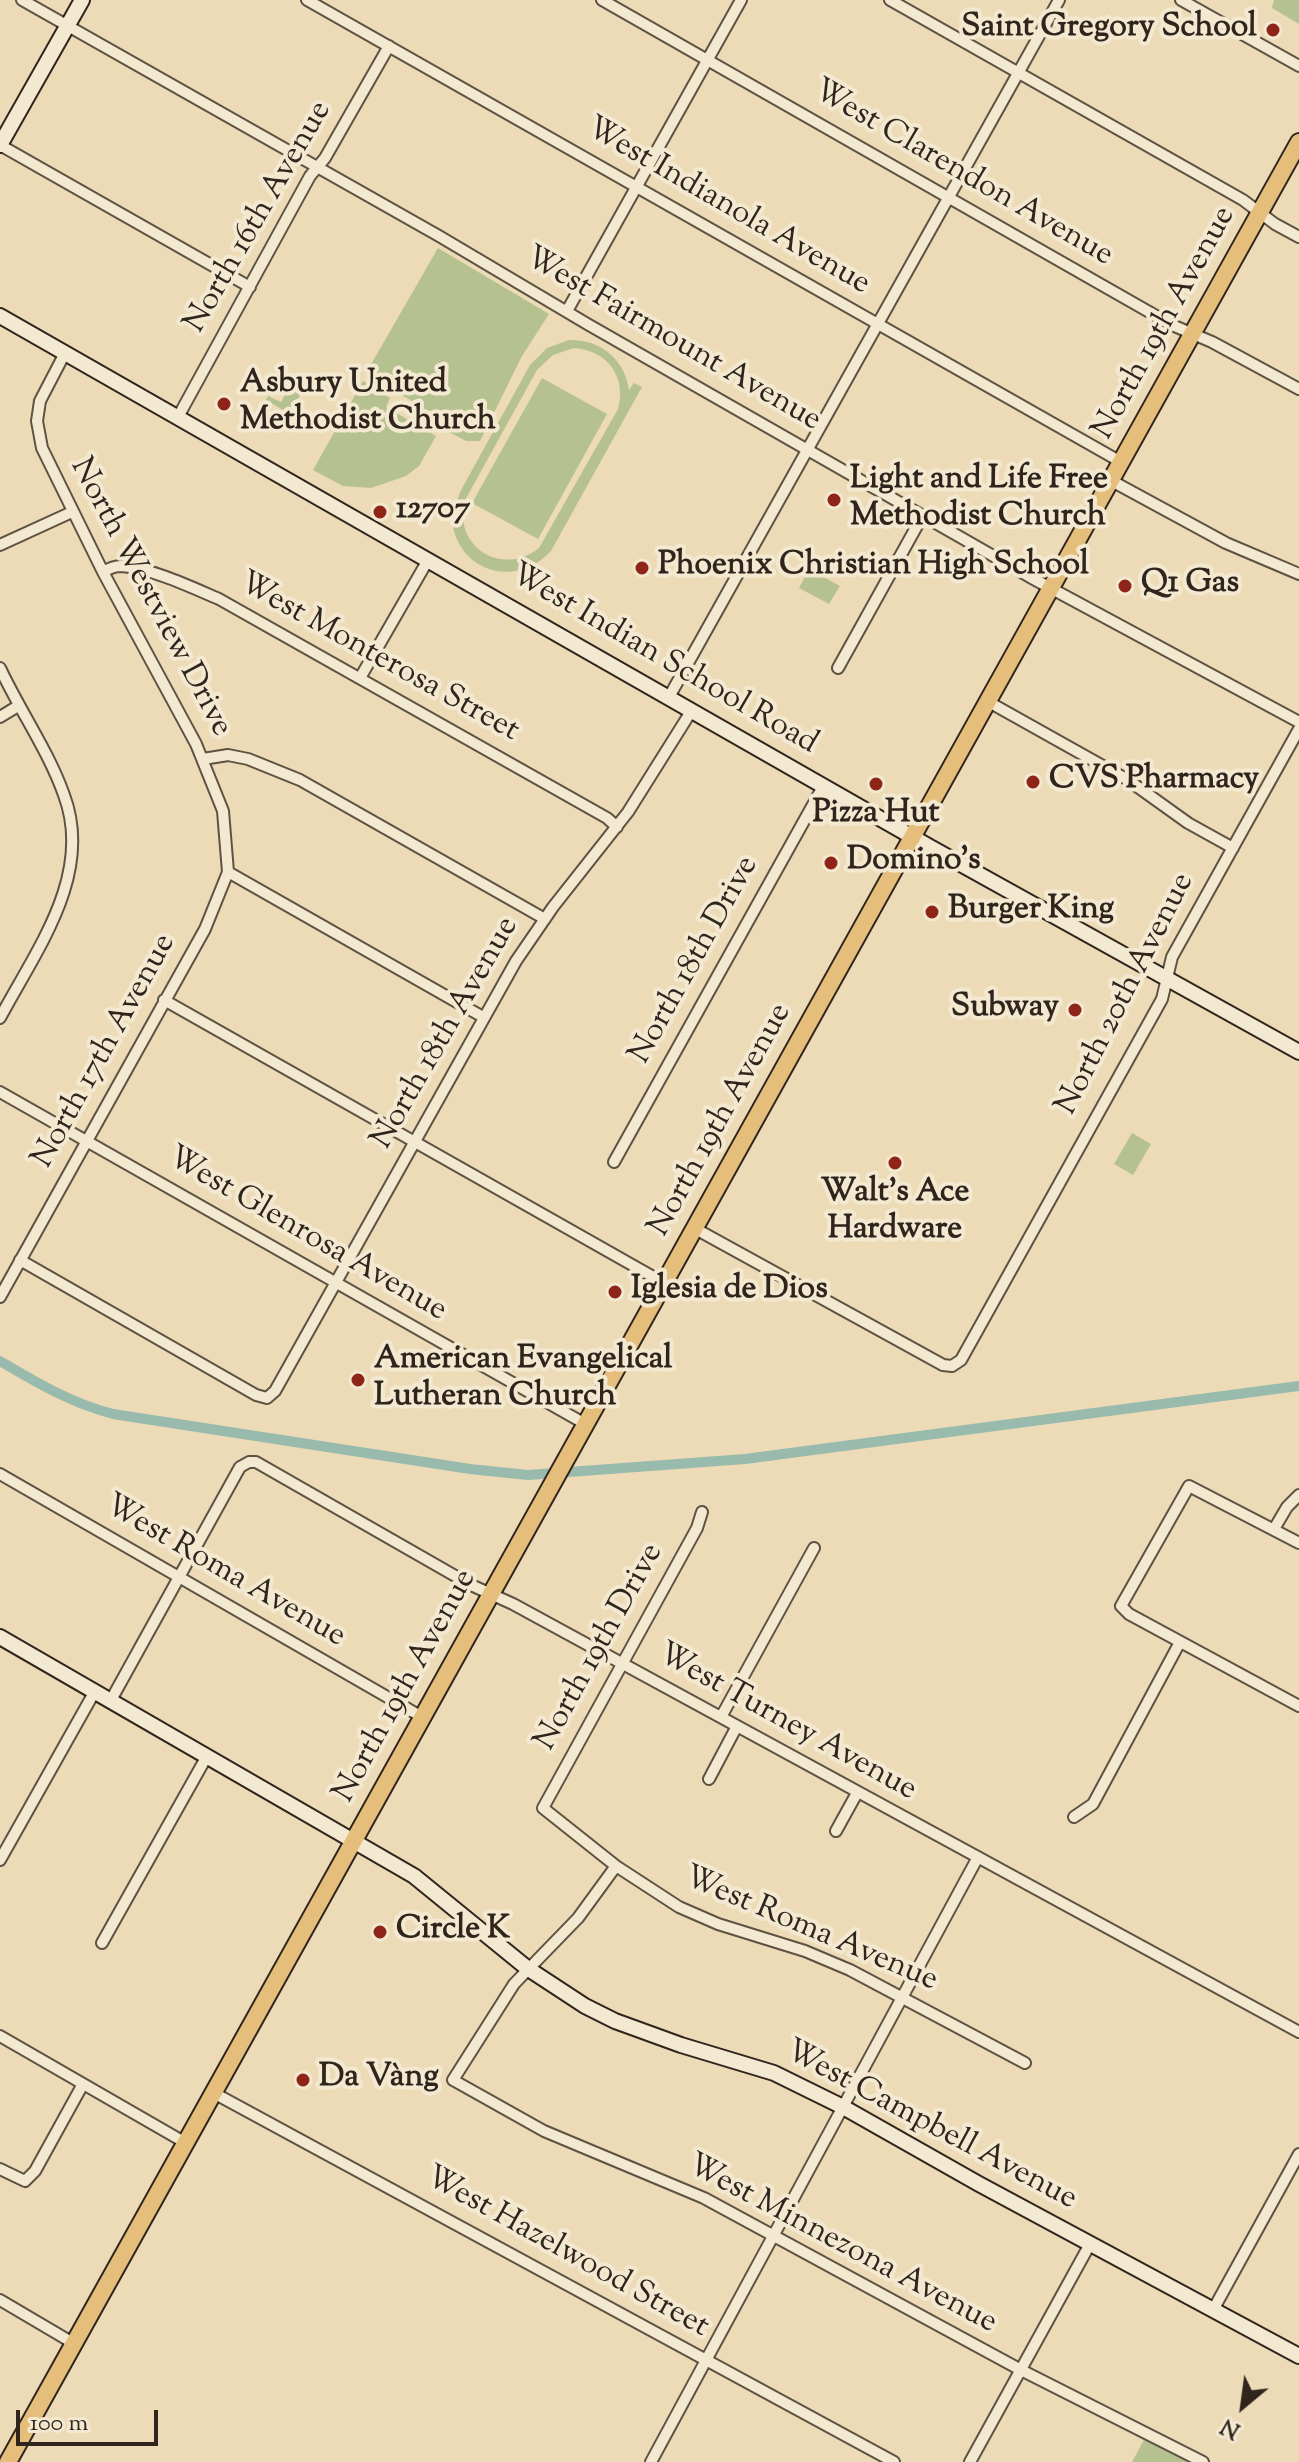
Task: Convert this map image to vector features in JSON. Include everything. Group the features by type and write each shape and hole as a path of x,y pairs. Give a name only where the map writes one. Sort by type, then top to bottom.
{"main road":[{"name":"North 19th Avenue","path":"8,2462 1299,142"}],"street":[{"name":"West Fairmount Avenue","path":"22,0 808,450 1299,722"},
{"path":"82,0 0,145 250,287"},
{"name":"West Indianola Avenue","path":"307,0 1121,462"},
{"name":"West Clarendon Avenue","path":"602,0 1172,325 1212,342 1299,389"},
{"path":"567,311 741,0"},
{"path":"890,0 1247,202 1299,237"},
{"path":"669,697 1059,0"},
{"path":"1181,0 1299,66"},
{"name":"North 16th Avenue","path":"178,417 317,167 389,46"},
{"name":"West Indian School Road","path":"0,316 911,836 1299,1052"},
{"name":"North Westview Drive","path":"65,353 40,401 37,421 42,448 103,572 203,759 223,811 228,872"},
{"path":"1110,480 1226,543 1299,574"},
{"path":"0,545 72,512"},
{"path":"838,668 923,515"},
{"path":"360,678 428,560"},
{"name":"West Monterosa Street","path":"103,572 118,565 193,587 251,616 605,817 617,827"},
{"path":"0,668 65,795 73,835 73,853 65,892 0,1018"},
{"path":"987,701 1097,761 1188,823 1233,848"},
{"path":"0,717 18,706"},
{"name":"North 18th Avenue","path":"20,1260 256,1395 267,1398 275,1391 483,1017 545,919 654,774 692,710"},
{"name":"North 20th Avenue","path":"694,1228 943,1365 952,1366 961,1360 1161,1001 1169,980 1172,957 1299,729"},
{"path":"203,759 228,755 248,759 300,780 545,919"},
{"name":"North 18th Drive","path":"614,1162 824,785"},
{"path":"228,872 483,1017"},
{"name":"North 17th Avenue","path":"0,1297 205,929 228,872"},
{"path":"164,1000 664,1283"},
{"name":"West Glenrosa Avenue","path":"0,1092 587,1425"},
{"name":"West Turney Avenue","path":"179,1577 240,1467 249,1462 263,1465 491,1594 1299,2032"},
{"name":"West Roma Avenue","path":"0,1474 422,1717"},
{"path":"1299,1543 1189,1486 1121,1606 1129,1614 1299,1706"},
{"path":"1274,1529 1287,1507 1299,1495"},
{"name":"North 19th Drive","path":"543,1808 697,1528 702,1512"},
{"path":"721,1717 814,1548"},
{"path":"111,1700 179,1577"},
{"name":"West Campbell Avenue","path":"0,1637 427,1885 527,1968 585,2006 615,2021 681,2045 774,2073 843,2107 1299,2356"},
{"path":"1074,1817 1093,1804 1180,1642"},
{"path":"0,1860 95,1691"},
{"path":"709,1779 737,1726"},
{"path":"102,1943 207,1756"},
{"path":"836,1831 857,1793"},
{"name":"West Roma Avenue","path":"543,1808 616,1866 679,1907 760,1939 805,1951 904,1996 1025,2063"},
{"path":"651,2462 978,1857"},
{"path":"527,1968 578,1918 616,1866"},
{"name":"West Minnezona Avenue","path":"527,1968 453,2080 544,2131 704,2198 1021,2370 1203,2462"},
{"path":"0,2036 184,2142"},
{"path":"0,2169 25,2181 35,2171 83,2084"},
{"name":"West Hazelwood Street","path":"212,2092 894,2462"},
{"path":"1213,2310 1299,2154"},
{"path":"970,2462 1090,2244"},
{"path":"0,2300 73,2343"}],"green space":[{"path":"1274,0 1299,0 1299,24 1272,8"},
{"path":"438,248 549,314 522,356 480,441 466,441 424,419 428,411 366,373"},
{"path":"569,340 601,347 622,369 629,390 634,383 642,387 551,551 535,564 518,571 501,572 471,558 460,545 453,528 452,507 455,507 460,492 530,365 547,348","holes":["574,348 586,350 605,360 617,376 620,386 618,409 539,548 511,560 484,553 466,533 464,502 537,370 553,355"]},
{"path":"280,375 304,388 290,414 266,400 268,396 281,402 289,388 277,380"},
{"path":"542,378 607,414 538,539 472,503"},
{"path":"363,381 390,398 386,407 436,436 419,466 406,476 371,488 343,486 313,470"},
{"path":"809,569 840,586 829,604 799,588"},
{"path":"1132,1133 1151,1144 1133,1175 1114,1164"},
{"path":"1146,2436 1193,2462 1132,2462"}],"waterway":[{"path":"0,1361 41,1385 113,1414 470,1469 528,1475 745,1459 1299,1386"}],"place":[{"name":"Saint Gregory School","path":"1273,30"},
{"name":"Asbury United Methodist Church","path":"224,404"},
{"name":"Light and Life Free Methodist Church","path":"834,500"},
{"name":"12707","path":"380,512"},
{"name":"Phoenix Christian High School","path":"642,568"},
{"name":"Q1 Gas","path":"1125,586"},
{"name":"CVS Pharmacy","path":"1033,782"},
{"name":"Pizza Hut","path":"876,784"},
{"name":"Domino's","path":"831,863"},
{"name":"Burger King","path":"932,912"},
{"name":"Subway","path":"1075,1010"},
{"name":"Walt's Ace Hardware","path":"895,1163"},
{"name":"Iglesia de Dios","path":"615,1292"},
{"name":"American Evangelical Lutheran Church","path":"358,1380"},
{"name":"Circle K","path":"380,1932"},
{"name":"Da Vàng","path":"303,2080"}]}
